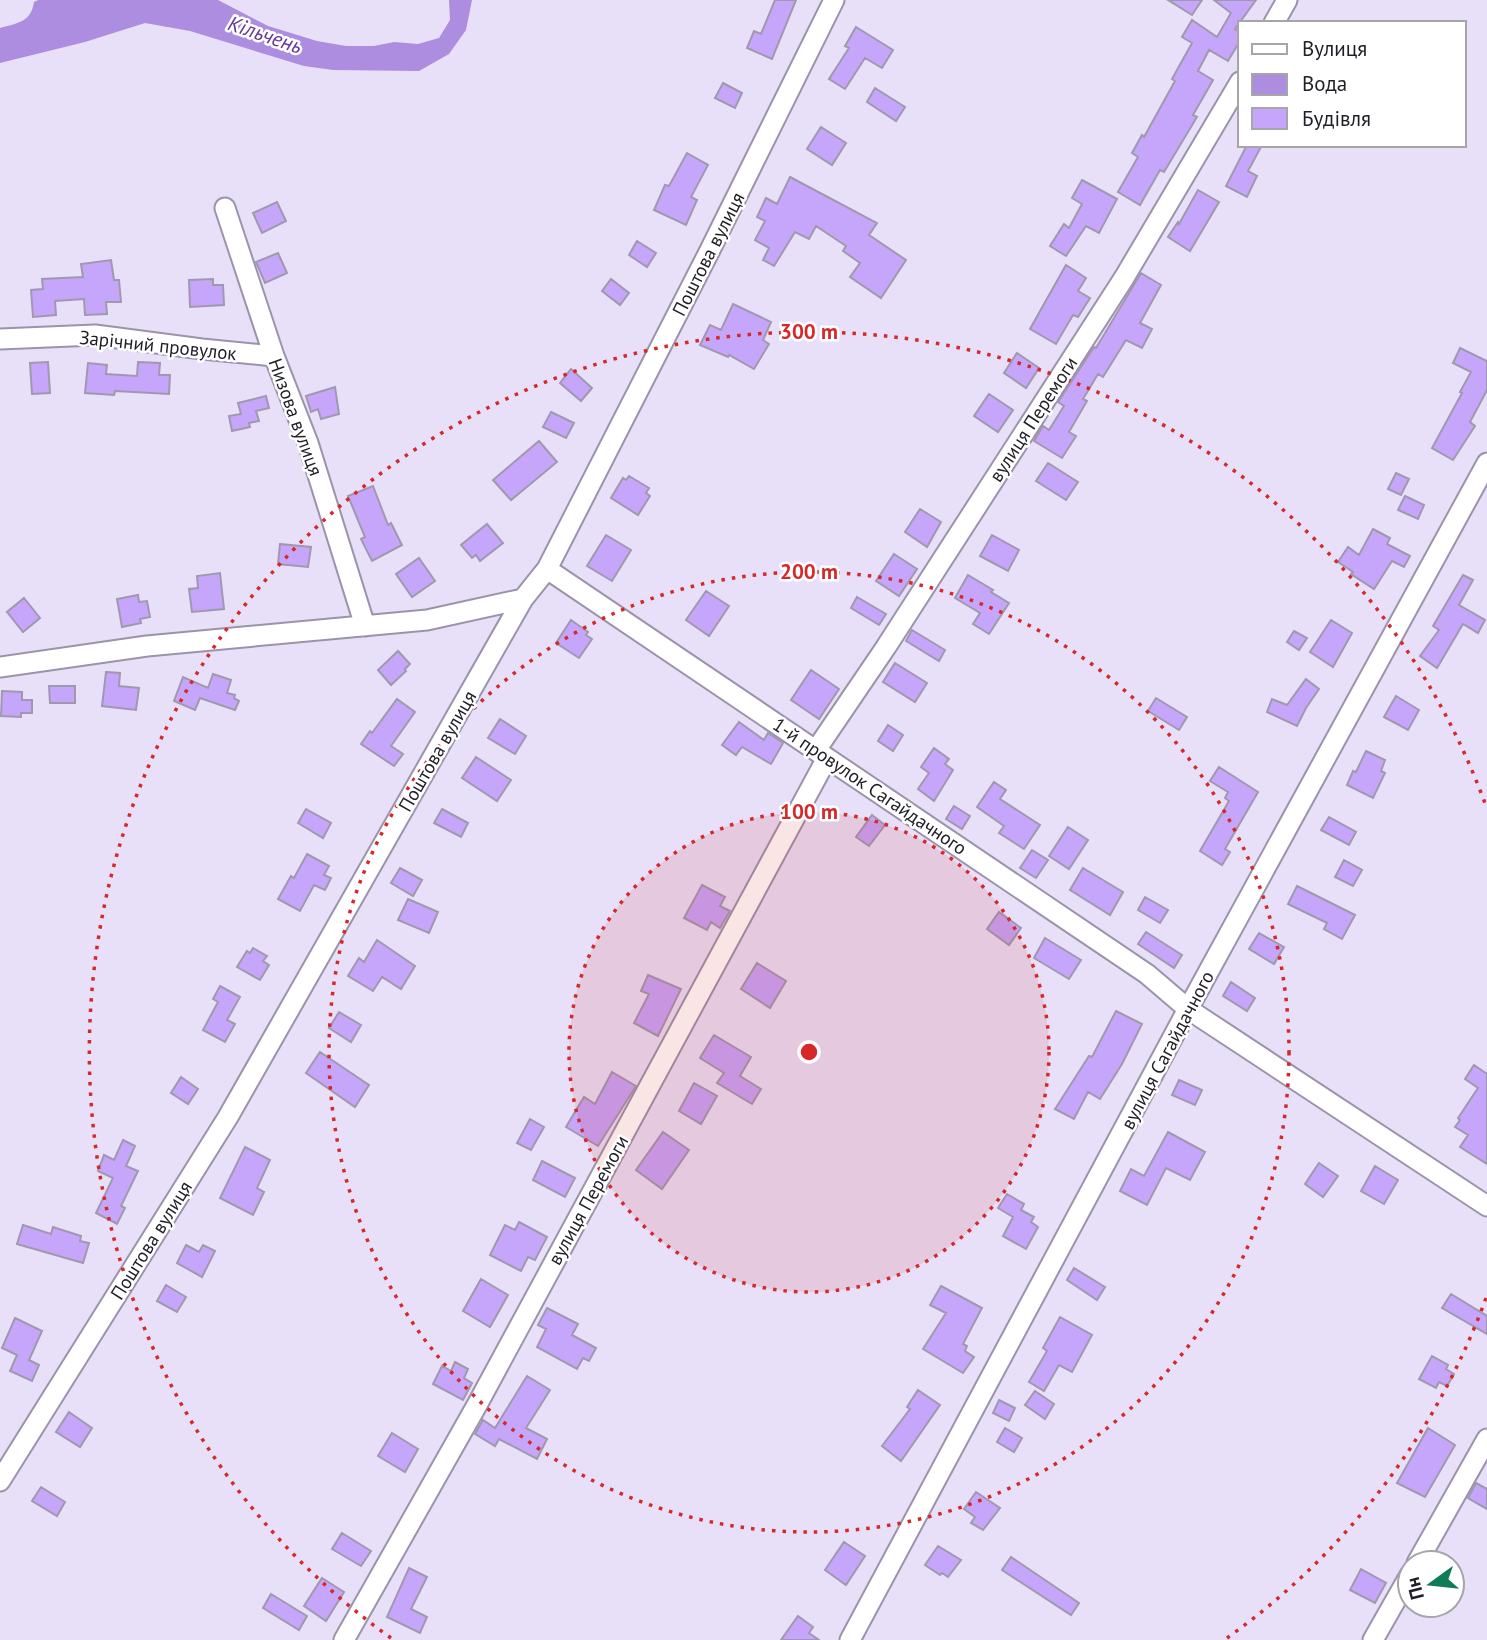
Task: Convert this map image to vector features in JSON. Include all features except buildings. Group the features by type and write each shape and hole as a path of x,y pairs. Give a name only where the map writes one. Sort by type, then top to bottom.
{"street":[{"name":"Поштова вулиця","path":"0,1481 228,1117 523,599 547,569 834,0"},
{"path":"1275,21 1287,0"},
{"name":"вулиця Перемоги","path":"344,1640 483,1393 822,754 886,647 1124,278 1238,85"},
{"name":"Низова вулиця","path":"225,208 274,356 308,443 365,626"},
{"name":"Зарічний провулок","path":"0,339 94,335 274,356"},
{"name":"вулиця Сагайдачного","path":"850,1640 1188,1010 1487,463"},
{"name":"1-й провулок Сагайдачного","path":"547,569 1147,974 1188,1010 1487,1206"},
{"path":"0,667 147,646 427,621 523,599"},
{"path":"1425,1549 1487,1439"},
{"path":"1373,1640 1396,1600"}],"water":[{"name":"Кільчень","path":"218,0 268,26 317,41 346,46 374,46 394,42 418,44 439,38 450,20 449,0 472,0 466,30 449,54 419,71 333,70 304,66 190,31 145,23 85,42 0,63 0,28 27,18 34,2"}]}
